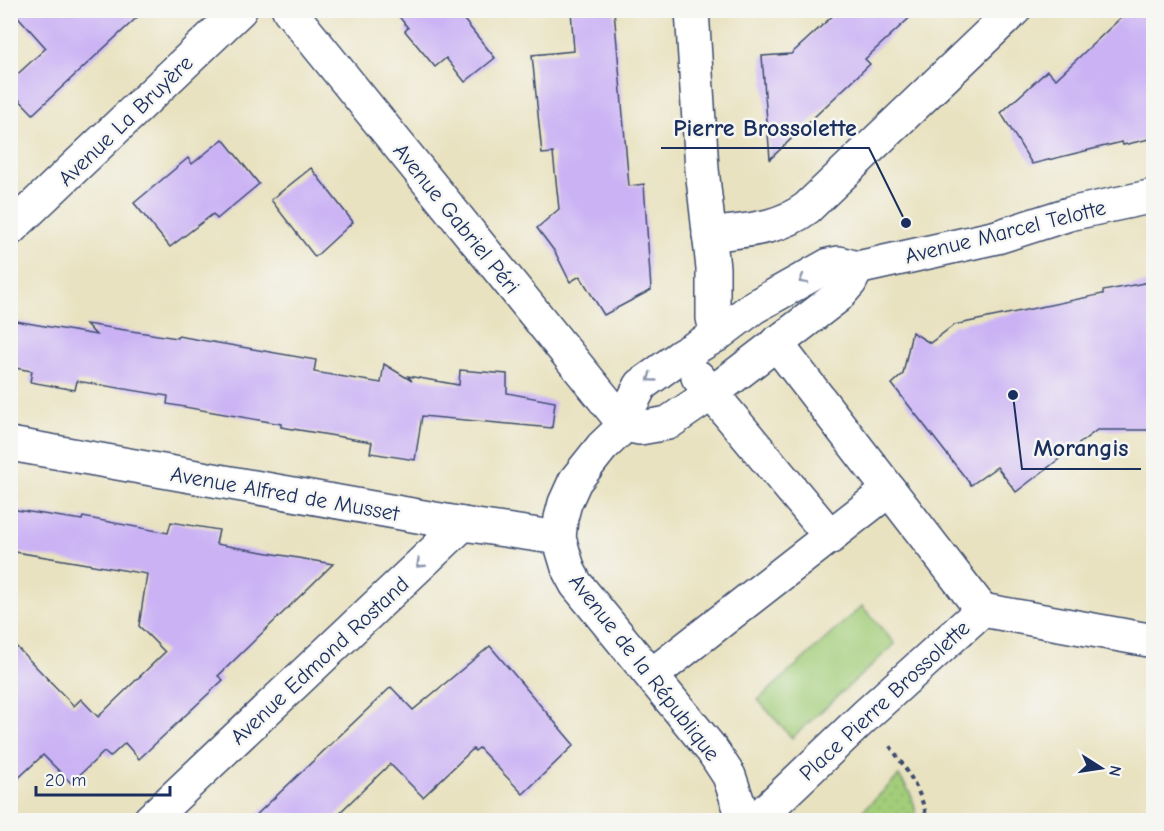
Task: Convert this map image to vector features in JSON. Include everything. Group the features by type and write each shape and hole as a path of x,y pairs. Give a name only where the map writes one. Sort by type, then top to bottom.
{"street":[{"name":"Avenue La Bruyère","path":"10,229 240,10"},
{"name":"Avenue Gabriel Péri","path":"289,10 625,425"},
{"path":"692,10 702,169 713,268 713,318 717,335"},
{"path":"709,235 776,225 793,219 1014,10"},
{"name":"Avenue Marcel Telotte","path":"717,335 754,306 829,265 839,263 857,268 997,237 1069,214 1154,196"},
{"path":"625,425 640,428 668,423 712,393 837,297 850,282 857,268"},
{"name":"Avenue de la République","path":"717,335 681,356 641,385 628,410 625,425 602,447 575,481 561,518 559,538 569,571 576,584 652,675 722,765 729,776 744,820"},
{"name":"Place Pierre Brossolette","path":"756,820 981,610 776,343"},
{"path":"681,356 831,537"},
{"name":"Avenue Alfred de Musset","path":"10,444 463,524 559,538"},
{"path":"652,675 889,490"},
{"name":"Avenue Edmond Rostand","path":"150,820 463,524"},
{"path":"981,610 1154,641"}],"path":[{"path":"867,714 914,780 924,802 927,820"}],"green space":[{"path":"862,606 895,644 792,738 758,700"},
{"path":"899,776 912,797 916,820 853,820"}],"building":[{"path":"12,10 145,10 33,114 10,90 10,81 46,48"},
{"path":"394,10 456,10 495,58 465,82 446,58 435,67 405,31 408,28"},
{"path":"571,10 614,10 629,186 644,184 651,290 604,315 580,276 570,282 555,252 537,228 559,209 553,153 542,154 532,55 574,51"},
{"path":"839,10 918,10 865,59 870,64 770,159 762,56 791,54"},
{"path":"1129,10 1154,10 1154,138 1123,145 1122,142 1032,164 1001,113 1047,71 1056,79"},
{"path":"223,139 259,184 217,219 213,214 170,247 134,203 188,158 192,164"},
{"path":"311,168 353,222 315,257 271,200"},
{"path":"1154,281 1154,430 1097,430 1016,492 997,467 971,485 892,384 903,374 912,332 930,343 954,325"},
{"path":"10,320 96,335 86,324 177,338 178,336 316,360 314,372 381,383 384,364 412,381 408,376 459,385 460,370 507,374 507,393 555,402 552,428 422,416 415,460 370,453 372,442 281,427 281,424 167,404 168,396 77,381 75,390 30,382 32,371 10,367"},
{"path":"10,509 82,520 83,517 168,533 171,522 219,530 216,544 333,564 218,676 223,680 139,759 125,743 110,757 104,752 71,783 43,755 10,786 10,640 74,706 81,699 98,717 165,652 139,626 147,574 10,551"},
{"path":"490,646 574,745 523,794 479,748 475,751 473,749 423,797 390,764 332,820 251,820 391,687 413,710"}],"place":[{"name":"Pierre Brossolette","path":"906,223"},
{"name":"Morangis","path":"1013,395"}]}
